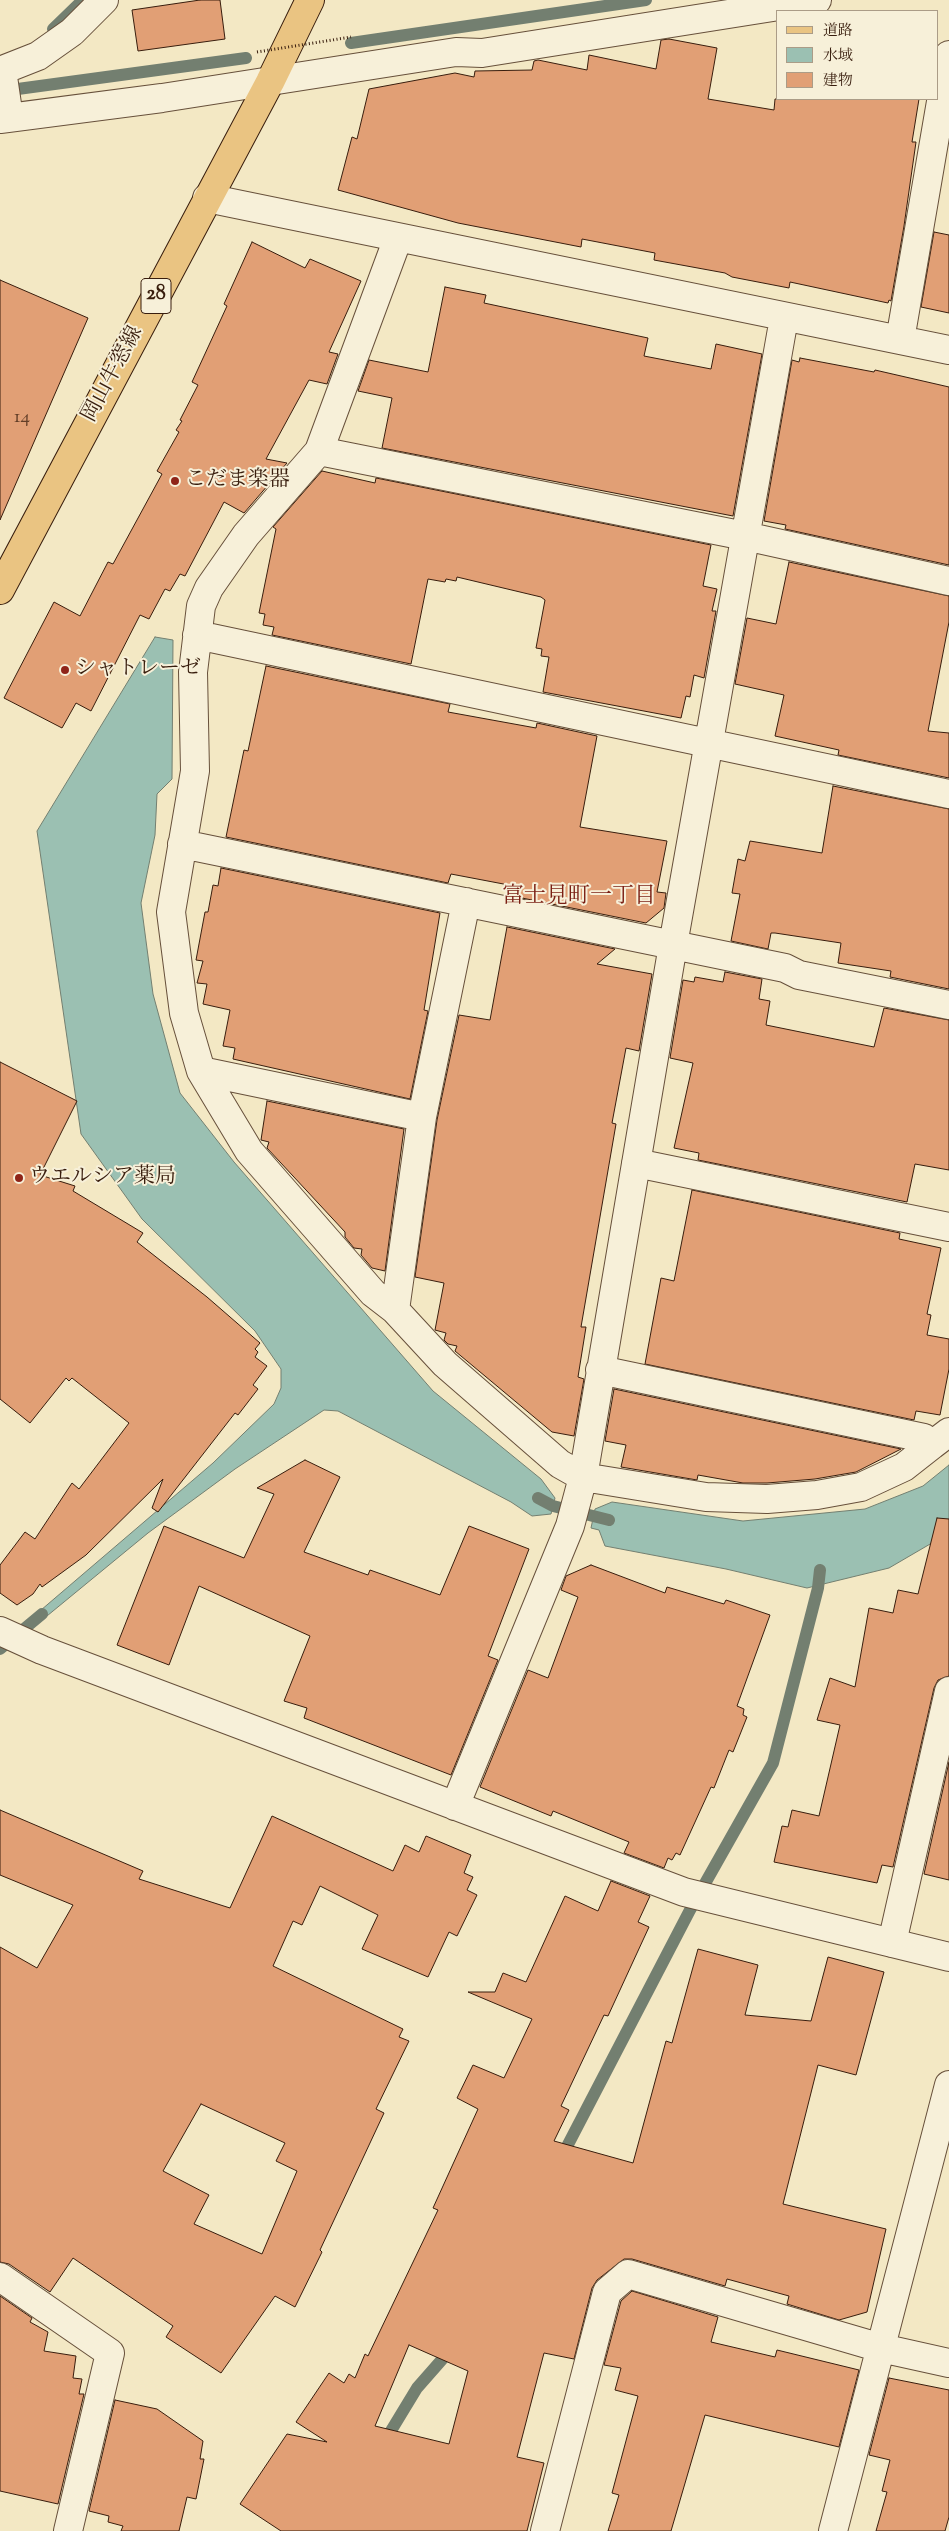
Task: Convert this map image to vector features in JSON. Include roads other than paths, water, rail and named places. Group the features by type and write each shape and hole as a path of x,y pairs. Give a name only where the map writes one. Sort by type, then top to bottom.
{"main road":[{"name":"岡山牛窓線","path":"0,590 270,82 310,0"}],"street":[{"path":"4,94 38,56 72,32 104,0"},
{"path":"4,94 270,82 332,70 456,52 482,53 817,0"},
{"path":"900,340 949,55"},
{"path":"207,198 784,318 949,350"},
{"path":"398,238 318,451 246,535 209,588 201,606 193,672 195,771 171,912 184,1013 200,1071 249,1150 352,1271 373,1293 395,1310 445,1364 560,1464 581,1485 706,1497 767,1499 817,1495 861,1487 904,1467 940,1439"},
{"path":"455,1806 570,1526 581,1485 708,743 784,318"},
{"path":"318,451 745,536 949,581"},
{"path":"197,635 949,794"},
{"path":"182,844 785,968 799,975 949,1005"},
{"path":"395,1310 422,1117 466,902"},
{"path":"200,1071 422,1117"},
{"path":"636,1164 949,1227"},
{"path":"600,1370 924,1438 940,1439"},
{"path":"2,1632 42,1650 684,1892 949,1956"},
{"path":"892,1943 949,1690"},
{"path":"833,2531 948,2096"},
{"path":"545,2531 607,2292 628,2274 881,2348 949,2363"},
{"path":"0,2277 110,2353 68,2531"}],"water":[{"path":"155,637 173,640 172,779 157,794 155,835 141,903 153,994 180,1093 234,1162 433,1391 541,1479 555,1498 551,1514 532,1516 511,1502 338,1411 324,1410 235,1469 148,1533 36,1625 27,1622 213,1463 274,1404 281,1388 281,1369 255,1331 142,1219 81,1134 37,831"},
{"path":"949,1465 949,1533 889,1568 807,1588 726,1569 605,1546 599,1530 591,1528 595,1509 612,1502 743,1521 865,1509 923,1486"}],"waterway":[{"path":"53,29 83,0"},
{"path":"351,43 646,0"},
{"path":"3,91 246,58"},
{"path":"538,1498 553,1506 609,1520"},
{"path":"561,2158 690,1910 773,1763 818,1588 820,1570"},
{"path":"0,1649 42,1614"},
{"path":"383,2444 417,2388 453,2347"}],"place":[{"name":"こだま楽器","path":"175,481"},
{"name":"シャトレーゼ","path":"65,670"},
{"name":"ウエルシア薬局","path":"19,1178"}],"district":[{"name":"富士見町一丁目","path":"579,898"}]}
